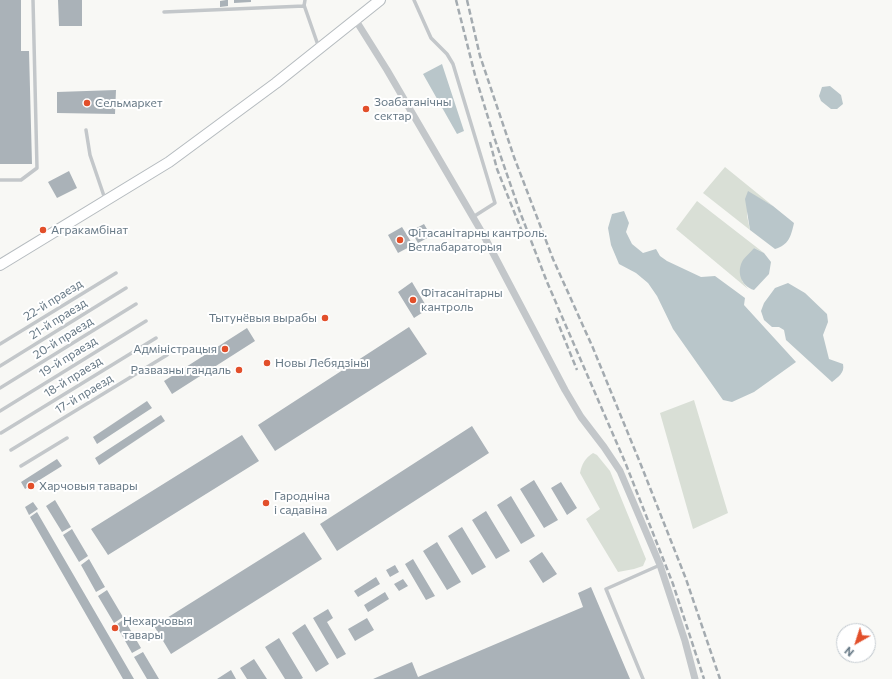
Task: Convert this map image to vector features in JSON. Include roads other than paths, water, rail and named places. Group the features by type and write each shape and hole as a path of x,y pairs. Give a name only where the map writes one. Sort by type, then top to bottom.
{"street":[{"path":"0,265 106,202 169,162 319,49 380,0"},
{"path":"356,19 473,217 565,390 620,471 660,566 685,641 694,679"}],"lane":[{"path":"0,180 21,180 37,168 33,0"},
{"path":"414,0 431,38 447,54 453,64 495,203 473,217"},
{"path":"164,12 303,2 319,49"},
{"path":"86,130 90,155 106,202"},
{"name":"22-й праезд","path":"0,344 116,273"},
{"name":"21-й праезд","path":"0,366 126,288"},
{"name":"20-й праезд","path":"0,388 136,304"},
{"name":"19-й праезд","path":"0,411 146,321"},
{"name":"18-й праезд","path":"1,433 156,338"},
{"name":"17-й праезд","path":"11,450 167,355"},
{"path":"21,466 67,438"},
{"path":"643,679 606,589 660,566"}],"railway":[{"path":"456,0 475,75 494,137 520,212 547,282 625,462 673,584 704,679"},
{"path":"467,0 480,56 514,157 553,259 593,348 686,579 720,679"},
{"path":"490,142 497,169 523,234"},
{"path":"556,318 577,370"}],"place":[{"name":"Сельмаркет","path":"87,103"},
{"name":"Зоабатанічны сектар","path":"366,109"},
{"name":"Агракамбінат","path":"43,230"},
{"name":"Фітасанітарны кантроль. Ветлабараторыя","path":"400,240"},
{"name":"Фітасанітарны кантроль","path":"413,300"},
{"name":"Тытунёвыя вырабы","path":"325,318"},
{"name":"Адміністрацыя","path":"225,349"},
{"name":"Новы Лебядзіны","path":"267,363"},
{"name":"Развазны гандаль","path":"239,370"},
{"name":"Харчовыя тавары","path":"31,486"},
{"name":"Гародніна і садавіна","path":"266,503"},
{"name":"Нехарчовыя тавары","path":"115,628"}]}
